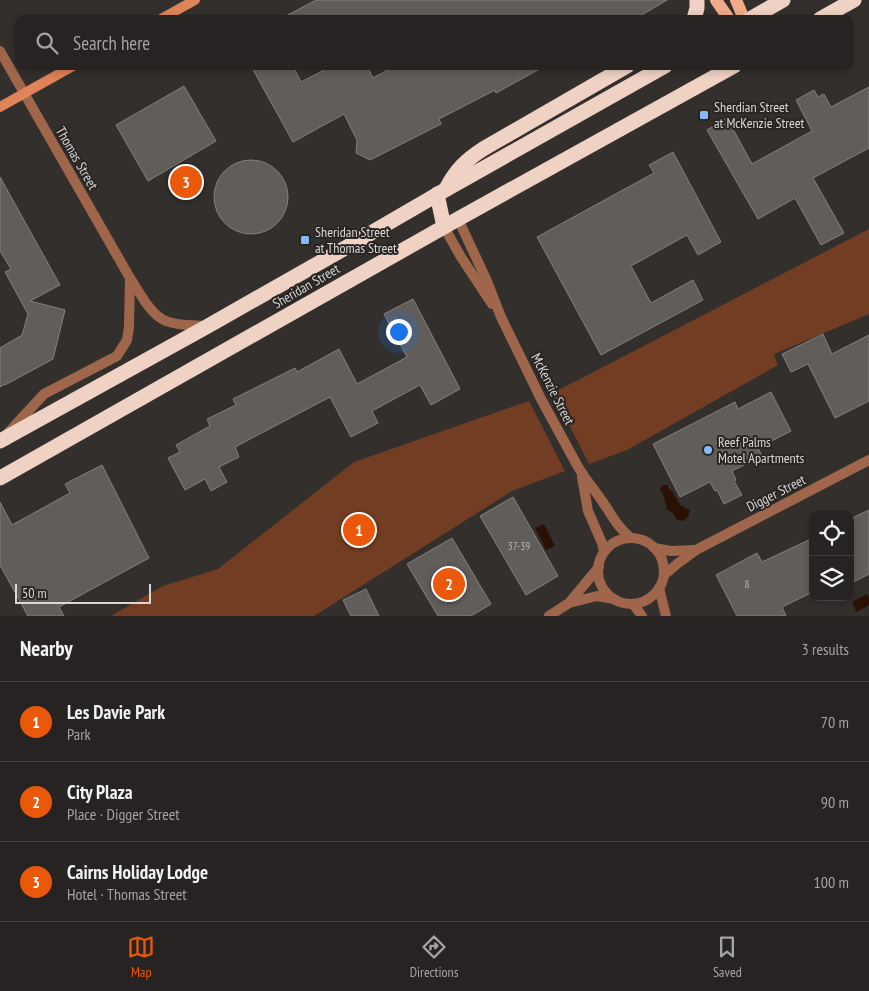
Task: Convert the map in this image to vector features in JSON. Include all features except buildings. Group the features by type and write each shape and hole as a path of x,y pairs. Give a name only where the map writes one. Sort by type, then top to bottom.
{"highway":[{"path":"695,15 697,0"},
{"path":"757,15 783,0"},
{"path":"827,15 854,0"},
{"path":"444,227 441,192 461,166 477,153 526,123 620,70"},
{"name":"Sheridan Street","path":"0,441 208,326 658,70"},
{"name":"Sheridan Street","path":"0,478 458,219 727,70"},
{"path":"441,192 458,219"}],"main road":[{"path":"716,0 726,15"},
{"path":"736,0 742,15"}],"street":[{"path":"168,15 195,0"},
{"name":"Thomas Street","path":"0,51 130,278 154,314 165,321 176,324 208,326"},
{"path":"0,107 67,70"},
{"name":"McKenzie Street","path":"458,219 485,276 500,317"},
{"name":"McKenzie Street","path":"444,227 500,317 541,399 582,474 621,530 631,538"},
{"path":"0,441 44,394 117,356 127,340 130,278"},
{"name":"Digger Street","path":"664,575 696,550 869,460"},
{"name":"McKenzie Street","path":"582,474 588,512 604,552"},
{"path":"631,538 647,542 660,556 664,565 664,575 659,588 644,602 633,604 624,603 607,593 599,576 599,567 604,552 620,540 631,538"},
{"name":"Digger Street","path":"654,548 670,551 696,550"},
{"path":"549,616 568,603 599,567"},
{"path":"659,588 666,616"},
{"path":"568,603 597,596 615,599"},
{"path":"633,604 642,616"}],"shaded area":[{"path":"869,229 869,314 774,354 778,365 627,450 589,464 553,393"},
{"path":"529,401 565,471 512,491 314,616 111,616 163,586 218,569 354,462"},
{"path":"664,485 668,485 668,488 672,491 680,505 690,510 688,517 683,521 676,519 672,512 667,510 663,494 660,490"},
{"path":"544,524 555,546 546,550 535,528"},
{"path":"867,594 869,605 856,612 852,602"}],"place":[{"name":"Sherdian Street at McKenzie Street","path":"704,115"},
{"name":"Cairns Holiday Lodge","path":"186,182"},
{"name":"Sheridan Street at Thomas Street","path":"305,240"},
{"name":"Reef Palms Motel Apartments","path":"708,450"},
{"name":"Les Davie Park","path":"359,530"},
{"name":"City Plaza","path":"449,584"}]}
